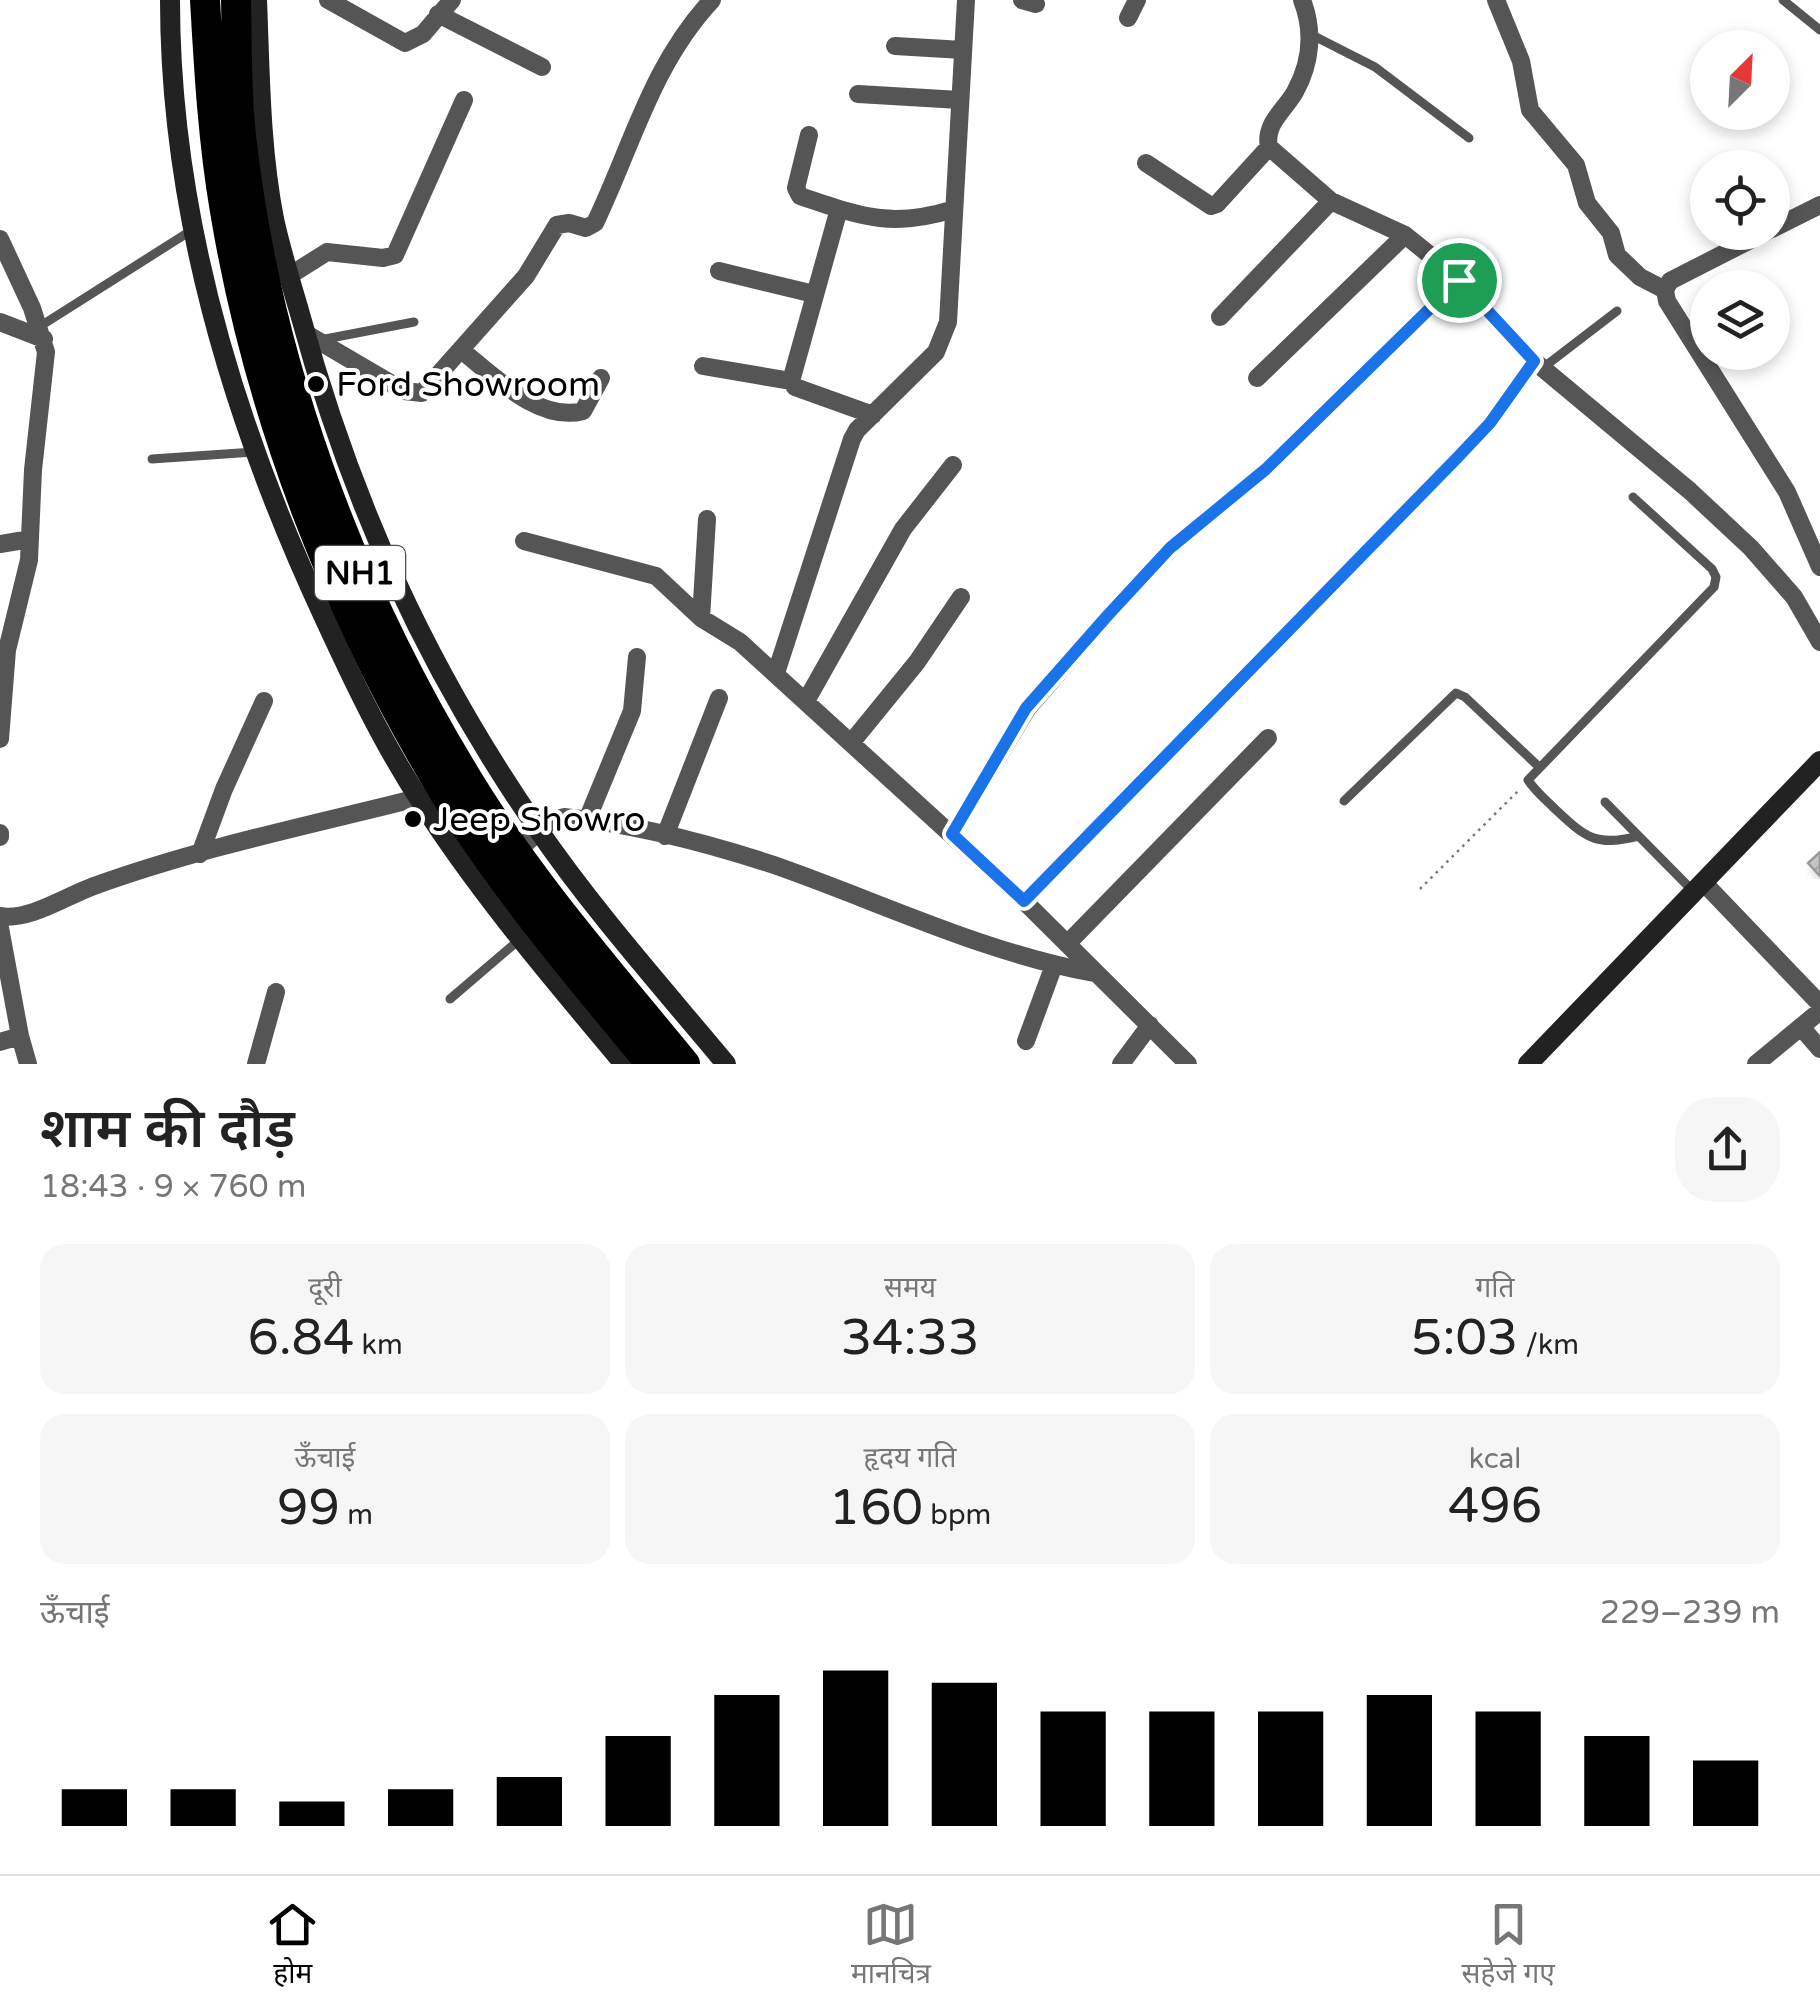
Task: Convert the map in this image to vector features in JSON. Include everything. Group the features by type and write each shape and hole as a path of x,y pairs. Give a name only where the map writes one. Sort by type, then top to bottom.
{"highway":[{"name":"NH1","path":"205,0 213,122 238,278 269,400 324,553 378,672 446,794 541,930 685,1064"},
{"name":"NH1","path":"236,0 240,134 249,195 304,422 343,537 466,778 528,841 651,1064"}],"street":[{"path":"170,0 178,143 192,230 254,452 343,659 418,798 521,938 624,1064"},
{"path":"257,0 264,153 275,221 342,454 400,595 528,841 652,976 726,1064"},
{"path":"328,0 405,43 424,34 452,0"},
{"path":"311,336 414,394 422,393 526,276 557,226 562,222 592,228 649,94 680,38 712,0"},
{"path":"776,673 857,430 936,352 944,339 966,0"},
{"path":"1128,18 1138,0"},
{"path":"1146,162 1211,206 1217,204 1269,147 1269,128 1303,75 1310,34 1302,0"},
{"path":"1496,0 1521,60 1530,110 1576,165 1587,203 1604,222 1618,255 1640,277 1664,290 1667,301 1787,492 1820,567"},
{"path":"438,14 542,68"},
{"path":"895,46 963,50"},
{"path":"858,94 960,100"},
{"path":"290,276 326,252 383,258 396,254 464,100"},
{"path":"809,134 797,193 872,218 904,221 954,210"},
{"path":"1269,147 1331,201 1405,235 1459,280 1539,364 1751,548 1794,597 1820,642"},
{"path":"1220,316 1331,201"},
{"path":"1790,221 1820,206"},
{"path":"791,382 839,209"},
{"path":"1257,378 1405,235"},
{"path":"0,239 42,333 46,352 26,580 4,650 0,739"},
{"path":"1664,290 1670,281 1731,250"},
{"path":"719,271 814,294"},
{"path":"952,834 1026,708 1108,615 1170,548 1266,469 1459,280"},
{"path":"0,322 42,333"},
{"path":"462,350 534,403 566,413 583,412 601,378"},
{"path":"1024,901 1457,458 1539,364"},
{"path":"703,366 791,382 873,414"},
{"path":"806,701 903,529 953,465"},
{"path":"701,618 707,519"},
{"path":"0,544 30,539"},
{"path":"524,541 656,576 701,618 740,642 1024,901 1188,1064"},
{"path":"851,744 917,662 961,597"},
{"path":"587,820 632,711 636,657"},
{"path":"664,836 719,698"},
{"path":"200,854 224,789 264,702"},
{"path":"1067,944 1268,738"},
{"path":"1528,1064 1819,764"},
{"path":"0,916 23,915 93,886 200,854 418,798"},
{"path":"528,841 551,821 564,818 664,836 760,861 972,940 1094,973"},
{"path":"1699,887 1820,1008 1756,1064"},
{"path":"0,928 28,1064"},
{"path":"1026,1041 1054,965"},
{"path":"256,1064 276,992"},
{"path":"1121,1064 1150,1026"},
{"path":"1801,1026 1820,1049"},
{"path":"0,1042 20,1036"}],"lane":[{"path":"1783,0 1820,30"},
{"path":"1310,34 1376,67 1469,138"},
{"path":"42,333 192,230"},
{"path":"1539,364 1617,311"},
{"path":"311,336 414,322"},
{"path":"152,459 254,452"},
{"path":"1633,496 1712,569 1716,577 1714,586 1528,780 1591,839 1616,842 1639,836"},
{"path":"1344,801 1456,693 1538,766"},
{"path":"1605,802 1699,887"},
{"path":"450,999 521,938"}],"path":[{"path":"1420,889 1528,780"}],"building":[{"path":"1820,852 1820,876 1808,863"}],"place":[{"name":"Ford Showroom","path":"316,384"},
{"name":"Jeep Showro","path":"413,819"}],"route":[{"path":"1459,280 1534,361 1490,423 1457,458 1024,901 952,834 1026,708 1170,548 1266,469 1459,280"}]}
